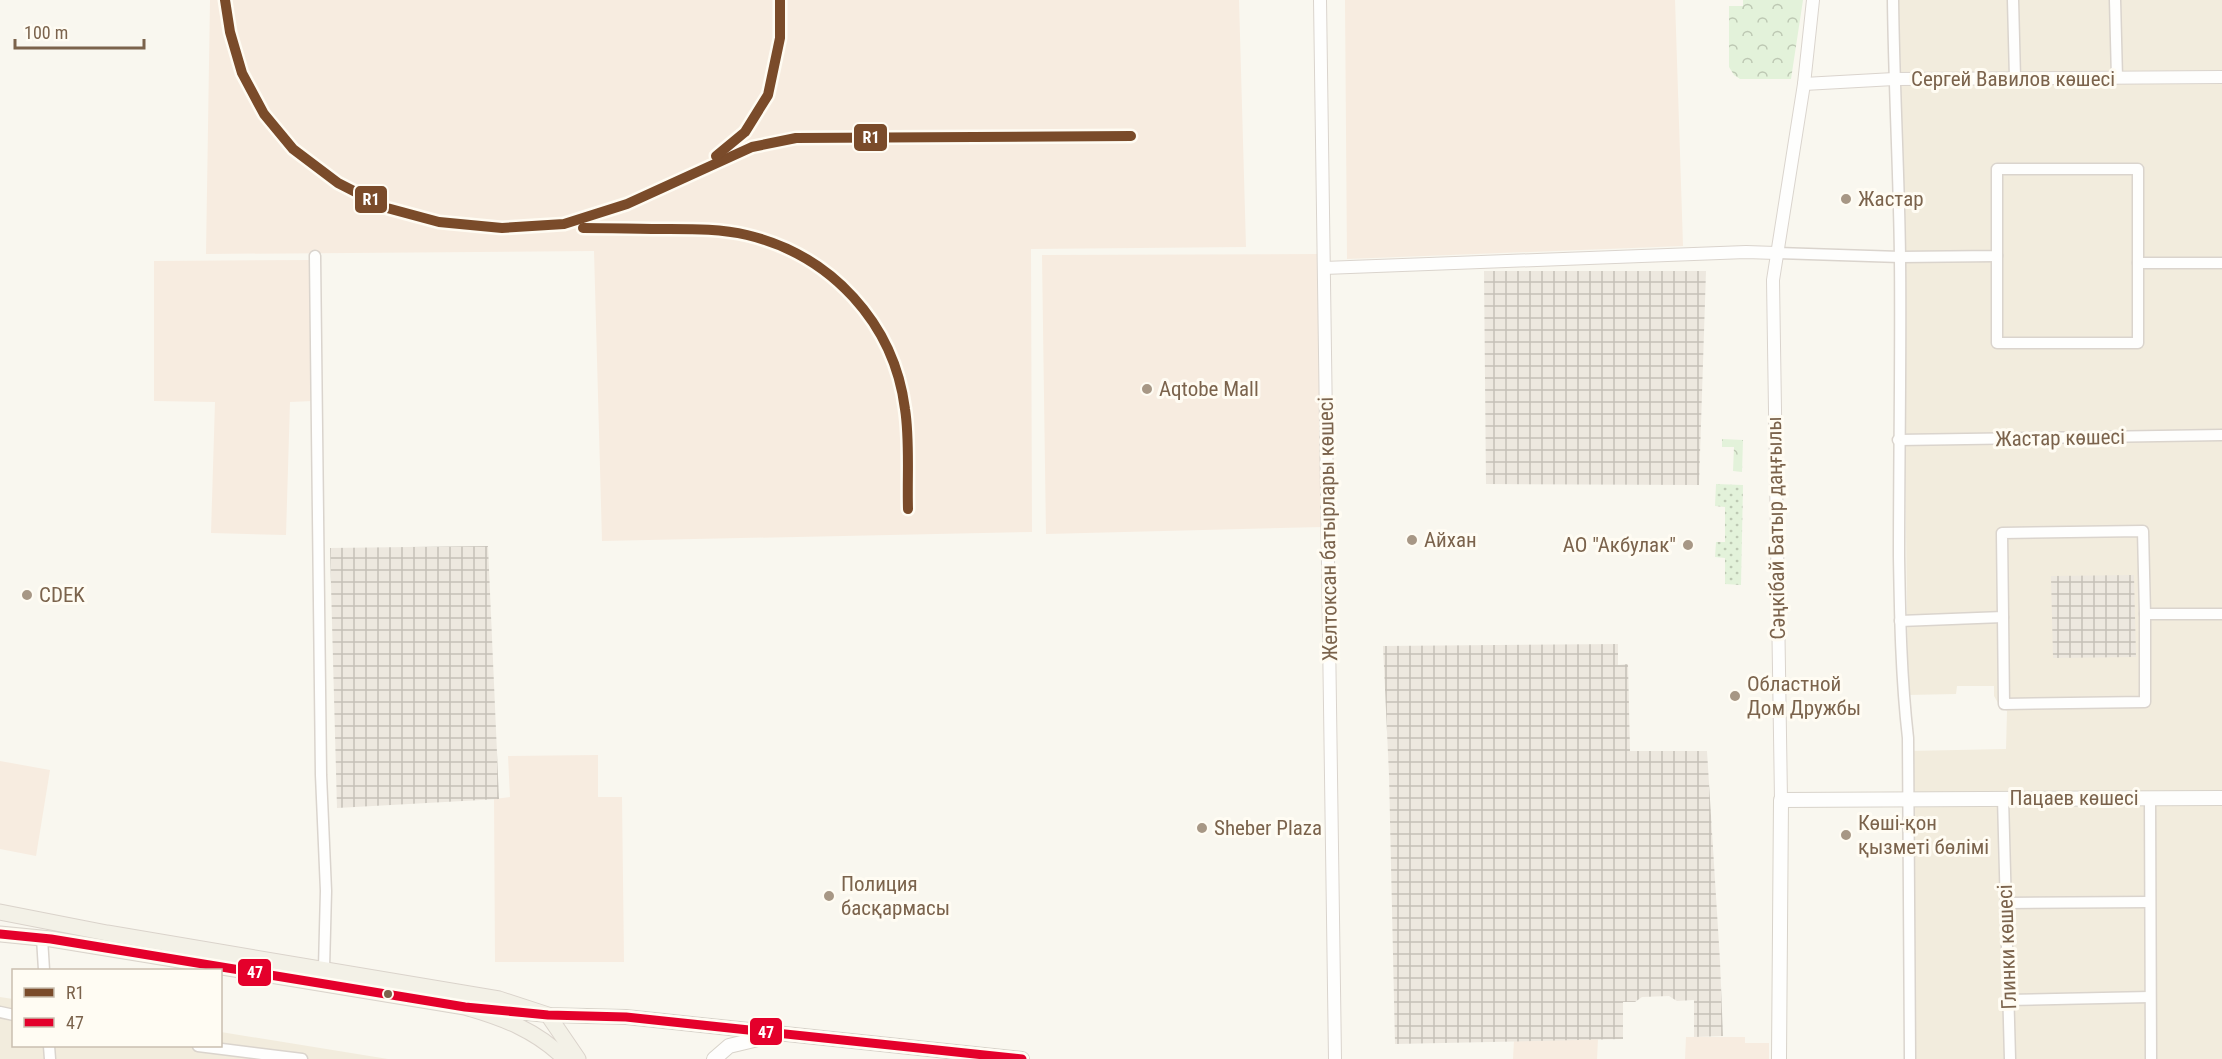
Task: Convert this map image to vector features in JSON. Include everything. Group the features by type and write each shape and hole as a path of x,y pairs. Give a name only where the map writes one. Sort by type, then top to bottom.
{"main road":[{"name":"Пацаев көшесі","path":"1781,800 2222,798"},
{"name":"Сәңкібай Батыр даңғылы","path":"1779,1059 1781,800"},
{"path":"0,912 107,933 499,999 548,1015 578,1059"},
{"path":"0,934 42,938 465,1007 548,1015 626,1017 1022,1059"},
{"path":"465,1007 521,1026 539,1037 565,1059"},
{"path":"714,1059 729,1046 757,1038 791,1035"}],"street":[{"name":"Желтоксан батырлары көшесі","path":"1320,0 1335,1059"},
{"name":"Сәңкібай Батыр даңғылы","path":"1781,800 1773,280 1804,84 1814,0"},
{"path":"1893,0 1900,257 1898,440 1900,621 1903,696 1908,738 1910,1059"},
{"path":"2013,0 2015,78"},
{"path":"2115,0 2116,78"},
{"name":"Сергей Вавилов көшесі","path":"1804,84 1894,79 2222,77"},
{"path":"1997,169 2138,169 2138,343 1997,343 1997,256 1997,169"},
{"path":"1324,268 1749,252 1900,257 1997,256"},
{"path":"315,256 321,775 326,891 324,969"},
{"path":"2138,263 2222,263"},
{"name":"Жастар көшесі","path":"1898,440 2222,435"},
{"path":"2142,531 2145,702 2004,704 2003,617 2002,533 2142,531"},
{"path":"2145,614 2222,614"},
{"path":"1900,621 2003,617"},
{"name":"Глинки көшесі","path":"2002,798 2010,1059"},
{"path":"2150,798 2151,1059"},
{"path":"2006,903 2149,902"},
{"path":"42,938 44,969"},
{"path":"2008,1000 2150,998"},
{"path":"206,1047 302,1059"}],"shaded area":[{"path":"210,0 1239,0 1246,247 1031,249 1032,532 602,541 594,251 206,254"},
{"path":"1345,0 1675,0 1683,246 1347,259"},
{"path":"1893,0 2222,0 2222,1059 1910,1059 1908,751 2006,749 2007,711 2001,708 1994,696 1994,686 1957,686 1956,694 1908,695 1905,440"},
{"path":"1318,254 1323,527 1046,534 1042,255"},
{"path":"313,260 313,401 290,402 286,535 211,533 215,402 154,401 154,261"},
{"path":"1484,271 1706,271 1699,485 1486,484"},
{"path":"488,546 499,799 337,808 330,548"},
{"path":"2134,575 2136,657 2053,658 2051,576"},
{"path":"1618,644 1618,665 1628,664 1630,751 1707,751 1723,1036 1694,1037 1694,1000 1677,1001 1669,996 1642,997 1635,1002 1623,1002 1623,1039 1395,1044 1389,775 1383,646"},
{"path":"598,755 598,797 622,797 624,962 495,962 494,799 510,797 508,756"},
{"path":"0,761 50,770 36,856 0,849"},
{"path":"0,997 12,999 12,1047 222,1047 222,1032 388,1059 0,1059"},
{"path":"1686,1037 1745,1037 1745,1043 1769,1043 1769,1059 1685,1059"},
{"path":"1598,1039 1597,1059 1513,1059 1514,1041"}],"green space":[{"path":"1743,0 1803,0 1791,79 1740,79 1729,67 1729,6 1743,6"},
{"path":"1722,439 1743,440 1742,472 1733,471 1734,447 1722,447"},
{"path":"1716,484 1743,485 1741,585 1725,584 1725,558 1715,557 1716,542 1725,542 1725,507 1715,506"}],"transit line":[{"name":"R1","path":"225,0 230,32 242,73 264,114 293,149 338,183 387,208 439,222 502,228 564,224 627,204 752,147 796,138 1131,136"},
{"name":"R1","path":"716,156 745,132 768,95 780,38 780,0"},
{"name":"R1","path":"583,228 699,229 738,233 777,245 806,259 831,276 853,297 872,321 887,348 898,378 905,409 907,433 908,509"},
{"name":"47","path":"0,934 51,939 465,1007 548,1015 626,1017 1022,1059"}],"place":[{"name":"Жастар","path":"1846,199"},
{"name":"Aqtobe Mall","path":"1147,389"},
{"name":"Айхан","path":"1412,540"},
{"name":"АО \"Акбулак\"","path":"1688,545"},
{"name":"CDEK","path":"27,595"},
{"name":"Областной Дом Дружбы","path":"1735,696"},
{"name":"Sheber Plaza","path":"1202,828"},
{"name":"Көші-қон қызметі бөлімі","path":"1846,835"},
{"name":"Полиция басқармасы","path":"829,896"}]}
